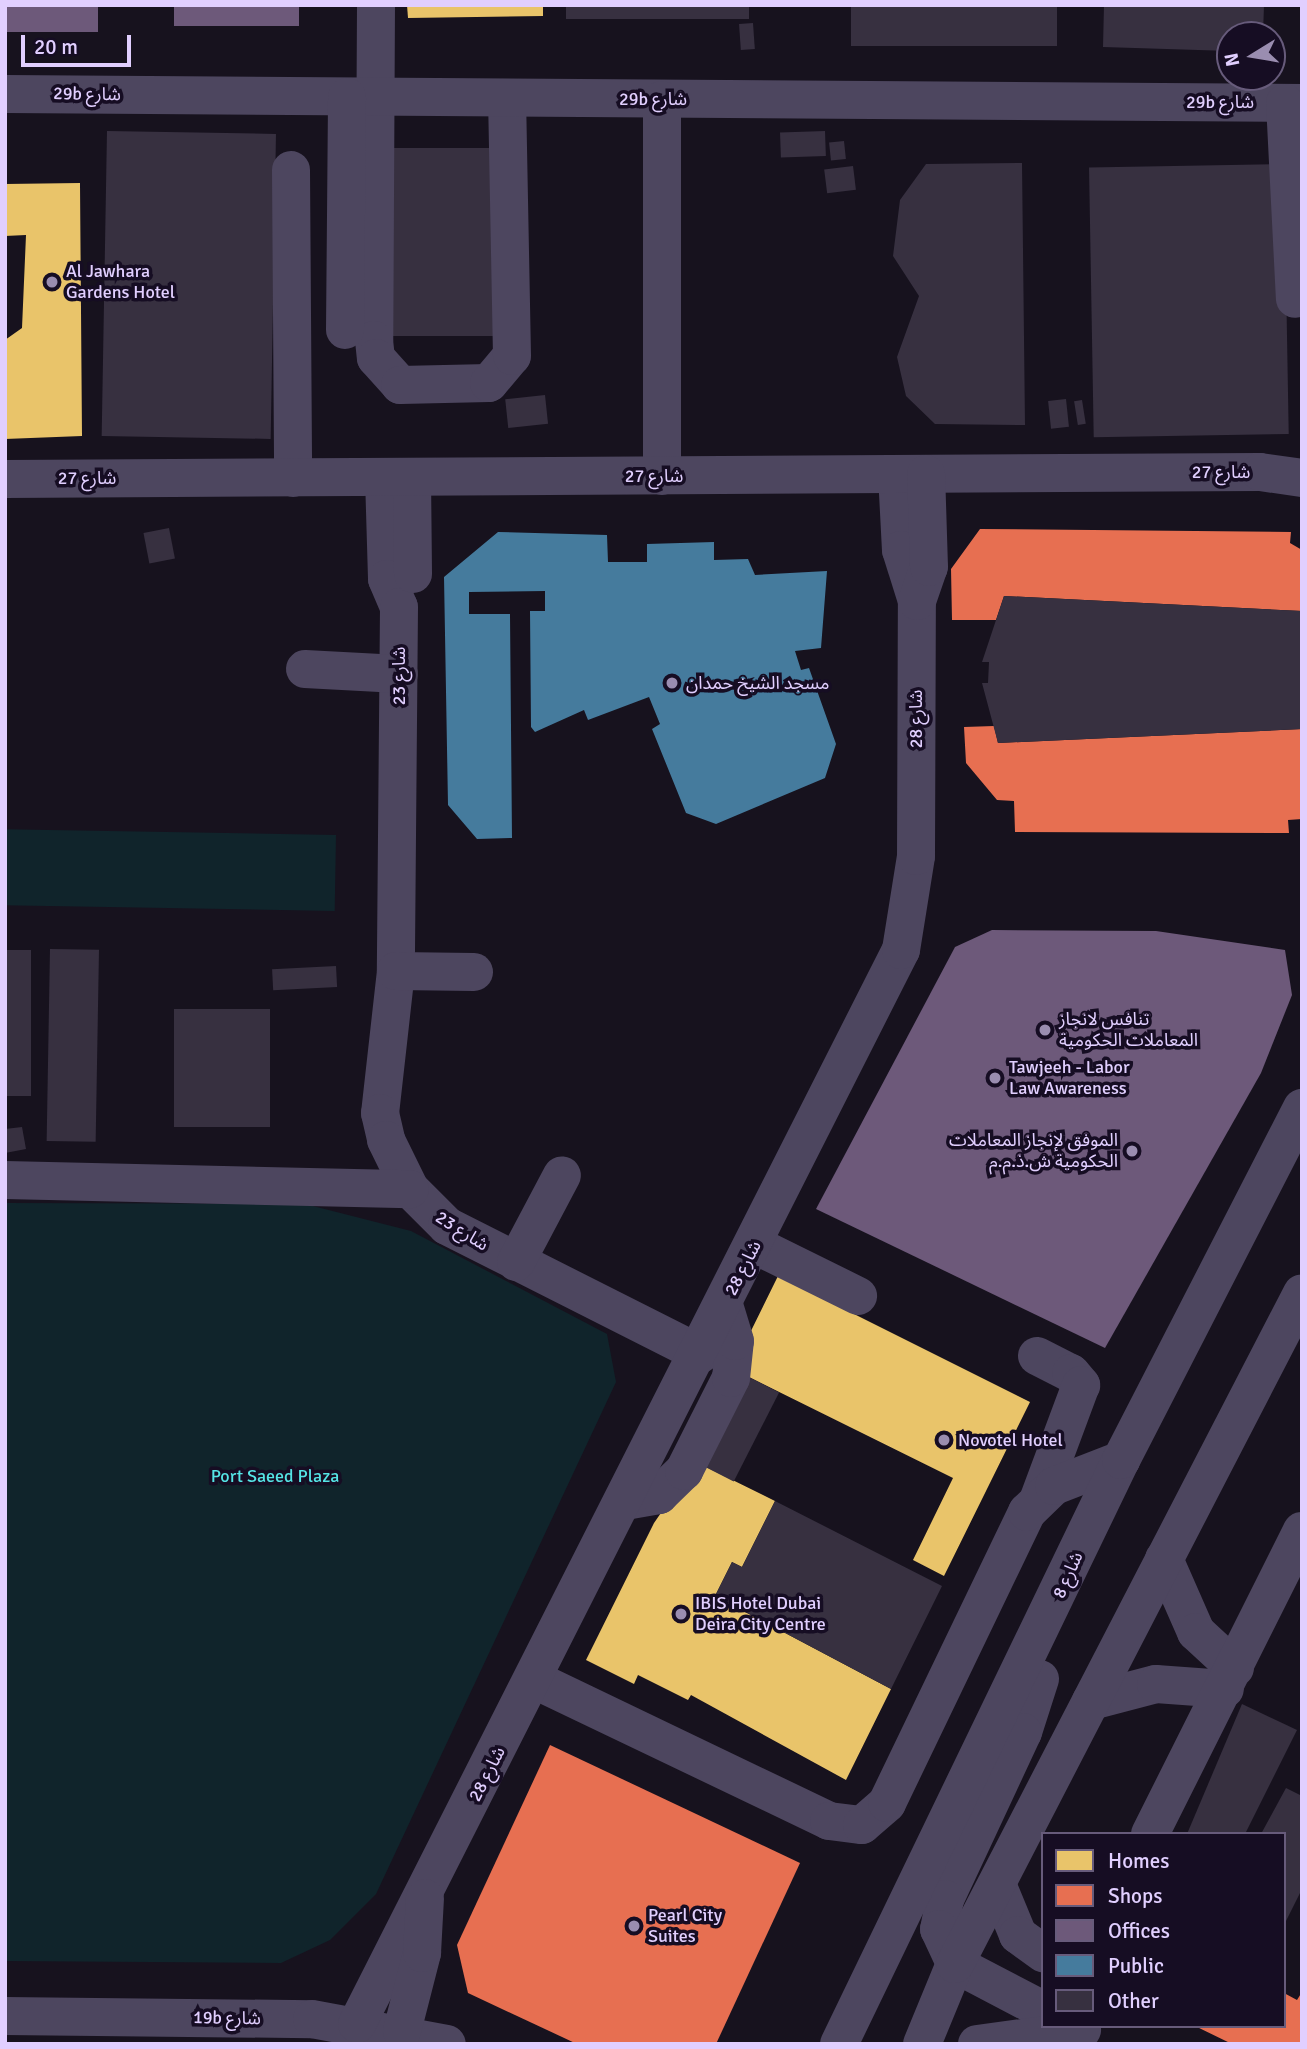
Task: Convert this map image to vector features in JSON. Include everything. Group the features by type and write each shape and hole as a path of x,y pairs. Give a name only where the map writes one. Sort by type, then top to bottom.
{"street":[{"path":"345,330 364,97 376,5"},
{"name":"29b شارع","path":"5,94 662,100 1296,113"},
{"path":"364,97 376,358 392,379 417,389 489,383 512,356 518,99"},
{"path":"518,99 534,333"},
{"path":"662,100 662,476"},
{"path":"1294,299 1296,113"},
{"path":"291,170 293,478"},
{"name":"شارع 27","path":"5,479 1260,471 1302,478"},
{"name":"شارع 28","path":"357,2024 391,1950 425,1898 889,979 908,920 916,856 917,601 929,566 912,474"},
{"name":"شارع 23","path":"398,477 413,580 399,607 396,983 402,1110 416,1156 460,1208 521,1252"},
{"path":"305,669 399,674"},
{"path":"396,983 474,972"},
{"name":"شارع 23","path":"396,983 380,1113 410,1189 447,1226 521,1252 711,1331"},
{"name":"شارع 8","path":"839,2044 1056,1602 1121,1460 1302,1108"},
{"path":"521,1252 562,1175"},
{"path":"5,1180 410,1189"},
{"path":"755,1245 858,1296"},
{"path":"922,2044 956,1964 1302,1293"},
{"path":"625,1501 659,1495 690,1460 731,1378 735,1341 711,1331"},
{"path":"535,1680 828,1821 862,1825 887,1803 1018,1528 1039,1498 1080,1385 1071,1373 1037,1356"},
{"path":"1039,1498 1121,1460"},
{"path":"1151,1832 1302,1531"},
{"path":"1164,1559 1196,1632 1230,1679"},
{"path":"1041,2009 956,1964 945,1950 939,1916 1023,1732 1056,1602"},
{"path":"1091,1701 1156,1684 1230,1679"},
{"path":"997,1884 1018,1936 1041,1952"},
{"name":"شارع 28","path":"402,2031 422,1953 425,1898"},
{"name":"19b شارع","path":"24,2027 244,2031 357,2024 402,2031 447,2044"},
{"path":"977,2044 1085,2032"}],"green space":[{"path":"5,829 336,835 335,911 5,905"},
{"name":"Port Saeed Plaza","path":"5,1203 305,1204 411,1231 607,1334 616,1382 376,1894 330,1940 281,1963 5,1961"}],"building: Homes":[{"path":"407,5 543,5 543,16 408,18"},
{"name":"Al Jawhara Gardens Hotel","path":"80,183 82,436 5,439 5,340 22,328 26,235 5,236 5,184"},
{"name":"Novotel Hotel","path":"778,1276 1030,1402 944,1576 913,1560 953,1478 739,1372 746,1341"},
{"name":"IBIS Hotel Dubai Deira City Centre","path":"696,1462 775,1501 742,1567 732,1562 715,1596 891,1689 846,1780 691,1695 688,1700 638,1675 634,1684 586,1660 654,1523"},
{"name":"Pearl City Suites","path":"688,1811 740,1961 703,1946 690,1978 727,1993 580,2044 528,1894 555,1906 571,1873 544,1861"}],"building: Shops":[{"path":"980,529 1291,532 1290,543 1302,550 1302,611 1004,596 996,620 952,620 951,569"},
{"path":"994,726 998,743 1302,729 1302,819 1288,820 1289,833 1015,832 1014,801 997,800 966,763 964,727"},
{"path":"550,1745 800,1863 716,2044 577,2044 468,1993 457,1945"},
{"path":"1302,1992 1302,2044 1232,2044 1199,2028 1286,2028 1286,1994 1297,2000"}],"building: Offices":[{"path":"5,5 98,5 98,32 5,32"},
{"path":"174,5 299,5 299,26 174,26"},
{"path":"992,930 1156,931 1285,950 1292,995 1261,1073 1105,1348 816,1209 955,947"}],"building: Public":[{"name":"مسجد الشيخ حمدان","path":"498,532 607,535 608,562 647,562 647,544 714,542 714,560 748,559 755,575 827,571 821,648 795,651 801,670 809,668 836,744 825,778 716,824 686,813 652,729 660,724 649,697 588,720 584,710 535,732 531,727 530,611 545,611 545,591 469,592 469,614 510,614 512,838 477,839 448,805 444,577"}],"building: Other":[{"path":"566,5 749,5 749,19 566,19"},
{"path":"851,5 1057,5 1057,46 851,46"},
{"path":"1104,5 1264,5 1263,21 1216,21 1216,51 1103,47"},
{"path":"753,23 755,49 741,50 739,24"},
{"path":"107,131 276,134 271,439 102,436"},
{"path":"825,131 826,156 781,158 780,133"},
{"path":"844,141 846,159 831,160 829,143"},
{"path":"391,148 497,148 497,336 391,336"},
{"path":"1022,163 1025,425 935,424 906,396 897,357 919,296 893,256 900,200 926,164"},
{"path":"1284,164 1289,434 1094,437 1089,167"},
{"path":"853,166 856,190 827,193 824,170"},
{"path":"545,395 548,424 508,428 505,399"},
{"path":"1066,399 1069,427 1051,429 1048,401"},
{"path":"1082,400 1086,424 1078,425 1074,401"},
{"path":"169,528 175,558 149,563 143,533"},
{"path":"1004,596 1302,611 1302,729 998,743 982,683 988,683 989,662 982,662"},
{"path":"50,949 99,950 96,1142 47,1141"},
{"path":"5,950 31,950 31,1096 5,1096"},
{"path":"336,966 337,987 273,990 272,969"},
{"path":"174,1009 270,1009 270,1127 174,1127"},
{"path":"22,1127 26,1149 5,1153 5,1129"},
{"path":"739,1372 779,1392 734,1482 694,1461"},
{"path":"775,1501 942,1586 891,1689 715,1596 732,1562 742,1567"},
{"path":"1242,1704 1297,1730 1246,1832 1188,1832"},
{"path":"1286,1788 1302,1796 1302,1889 1286,1921 1286,1832 1262,1832"}],"place":[{"name":"Al Jawhara Gardens Hotel","path":"52,282"},
{"name":"مسجد الشيخ حمدان","path":"672,683"},
{"name":"تنافس لانجاز المعاملات الحكومية","path":"1045,1030"},
{"name":"Tawjeeh - Labor Law Awareness","path":"995,1078"},
{"name":"الموفق لإنجاز المعاملات الحكومية ش.ذ.م.م","path":"1132,1151"},
{"name":"Novotel Hotel","path":"944,1440"},
{"name":"IBIS Hotel Dubai Deira City Centre","path":"681,1614"},
{"name":"Pearl City Suites","path":"634,1926"}]}
